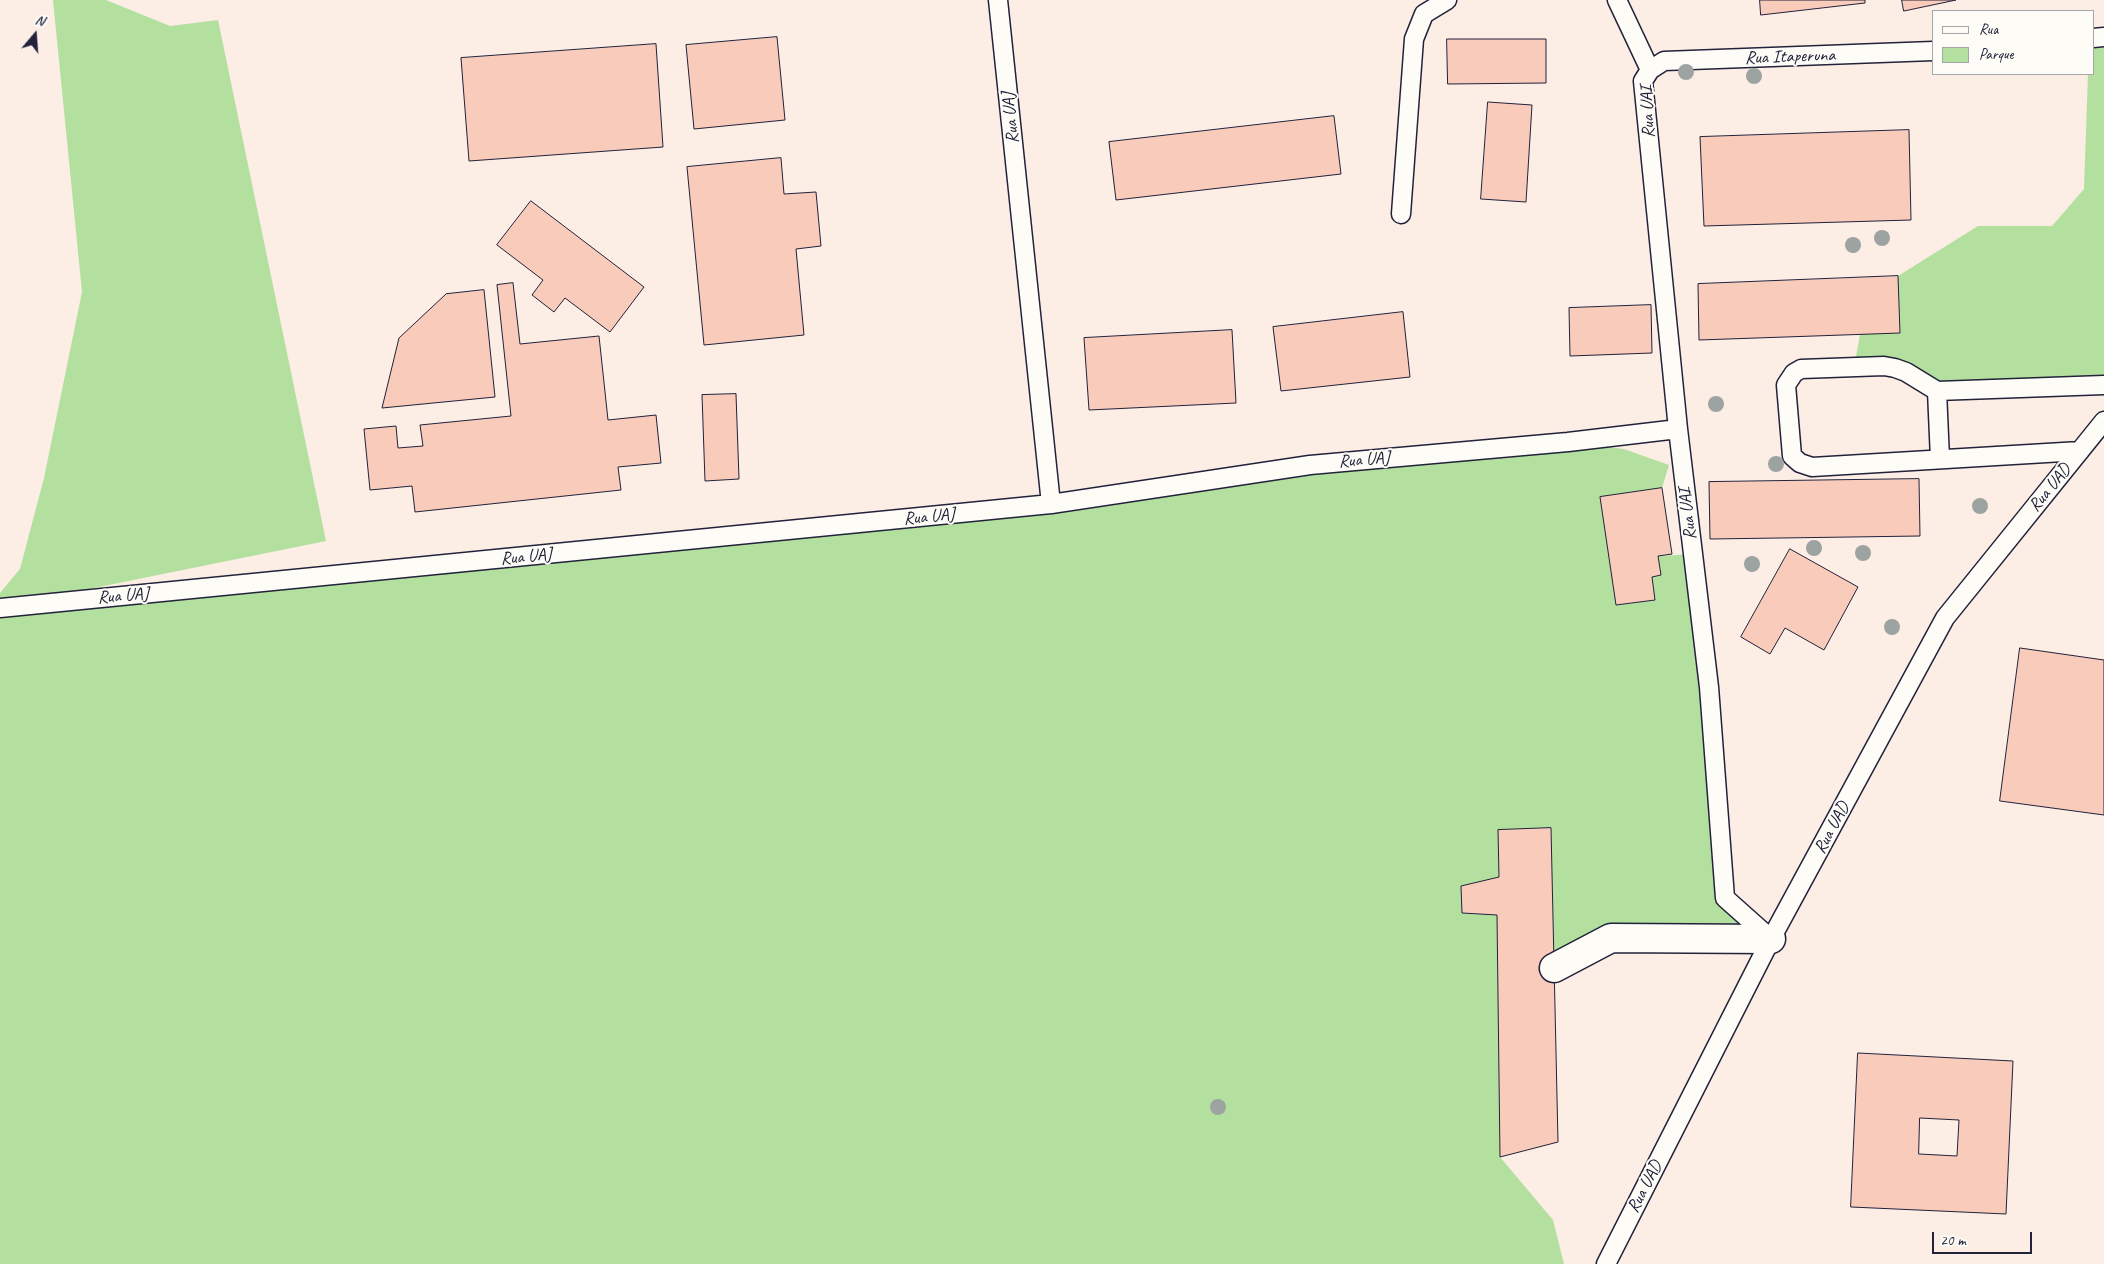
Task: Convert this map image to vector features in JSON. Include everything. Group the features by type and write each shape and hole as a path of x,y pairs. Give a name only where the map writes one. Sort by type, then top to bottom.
{"street":[{"path":"1554,968 1612,938 1771,940"}],"lane":[{"name":"Rua UAJ","path":"998,0 1052,504"},
{"path":"1401,214 1414,39 1424,14 1447,0"},
{"path":"1617,0 1650,70"},
{"name":"Rua Itaperuna","path":"1650,70 1664,61 1932,51"},
{"name":"Rua UAI","path":"1650,70 1643,81 1678,429 1709,687 1725,898 1771,940"},
{"path":"2080,451 1812,468 1800,463 1792,456 1786,385 1794,373 1801,369 1884,366 1906,372 1937,391 2104,385"},
{"path":"1937,391 1940,459"},
{"name":"Rua UAD","path":"1606,1264 1771,940 1945,618 2104,421"},
{"name":"Rua UAJ","path":"0,608 1052,504 1310,465 1568,442 1678,429"}],"shaded area":[{"path":"0,0 2104,0 2104,1264 0,1264"}],"green space":[{"path":"53,0 106,0 170,26 218,20 326,541 0,607 0,593 20,569 44,478 82,292"},
{"path":"2104,37 2104,385 1937,391 1906,372 1854,368 1860,334 1900,333 1898,276 1978,226 2052,226 2084,189 2088,75 2094,75 2094,38"},
{"path":"1568,442 1624,449 1669,465 1662,488 1600,497 1616,605 1655,600 1652,577 1658,556 1693,554 1725,898 1771,939 1612,938 1554,968 1551,828 1499,830 1499,877 1461,886 1462,913 1497,915 1500,1157 1553,1220 1564,1264 0,1264 0,608"}],"building":[{"path":"1760,0 1865,0 1865,3 1761,15"},
{"path":"1902,0 1956,0 1904,11"},
{"path":"777,37 785,120 694,129 686,45"},
{"path":"1447,39 1546,39 1546,83 1448,84"},
{"path":"656,44 663,147 469,161 461,58"},
{"path":"1488,102 1532,105 1526,202 1481,199"},
{"path":"1334,116 1341,174 1116,200 1109,142"},
{"path":"1909,130 1911,220 1704,226 1700,137"},
{"path":"781,158 784,194 816,192 821,246 796,249 804,335 704,345 687,167"},
{"path":"531,201 644,287 610,332 565,298 554,312 532,295 543,280 497,245"},
{"path":"1898,276 1900,333 1699,340 1698,284"},
{"path":"513,283 520,344 599,336 608,420 656,415 661,463 618,467 621,490 415,512 412,486 370,490 364,429 396,426 398,448 423,446 420,425 511,416 497,285"},
{"path":"484,290 495,397 382,408 399,338 446,294"},
{"path":"1651,305 1652,353 1570,356 1569,308"},
{"path":"1403,312 1410,377 1281,391 1273,327"},
{"path":"1232,330 1236,403 1089,410 1084,338"},
{"path":"736,394 739,479 705,481 702,395"},
{"path":"1919,479 1920,536 1710,539 1709,482"},
{"path":"1662,488 1672,554 1658,556 1661,575 1652,577 1655,600 1616,605 1600,497"},
{"path":"1790,549 1858,587 1824,650 1785,628 1770,654 1741,637"},
{"path":"2020,648 2104,660 2104,815 2000,801"},
{"path":"1551,828 1558,1142 1500,1157 1497,915 1462,913 1461,886 1499,877 1498,830"},
{"path":"1858,1053 2013,1061 2006,1214 1851,1207","holes":["1920,1118 1959,1120 1957,1156 1919,1154"]}]}
